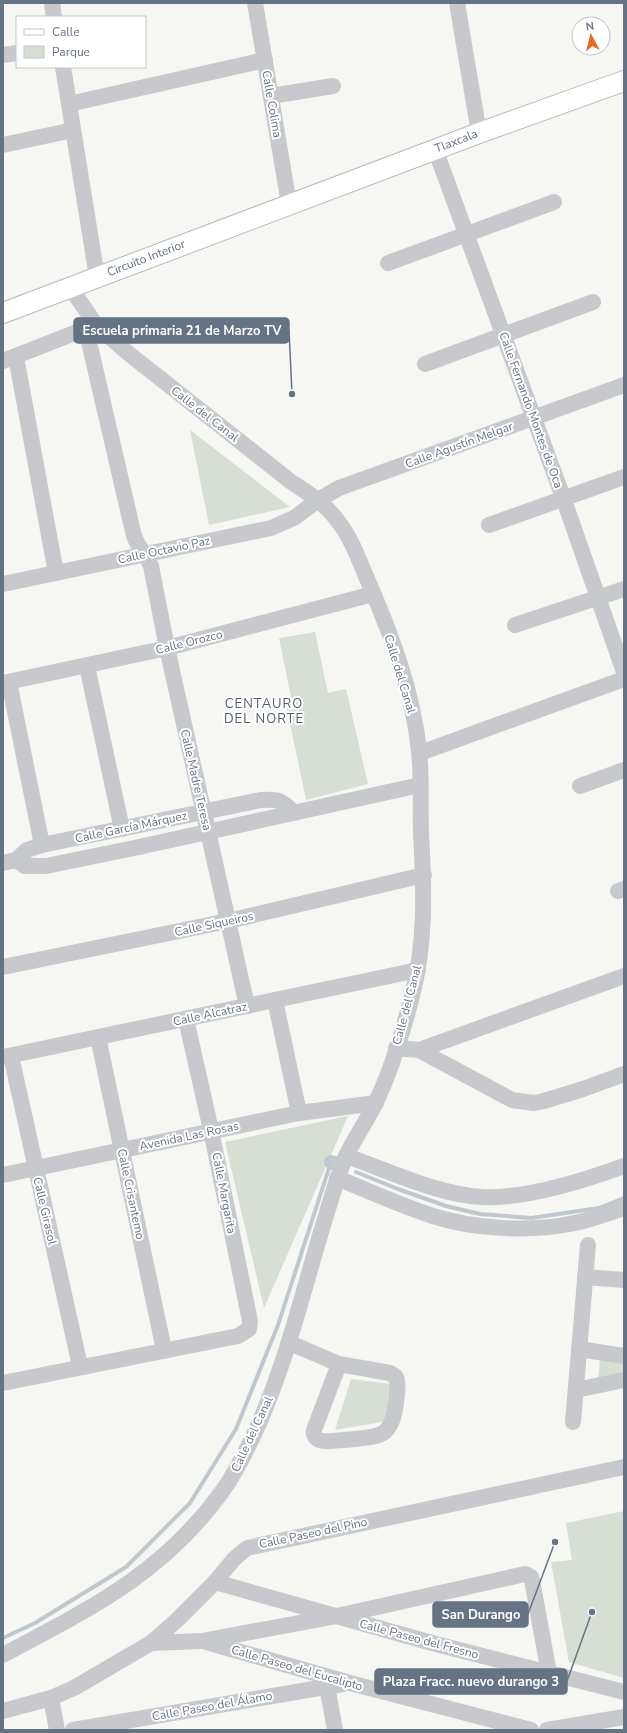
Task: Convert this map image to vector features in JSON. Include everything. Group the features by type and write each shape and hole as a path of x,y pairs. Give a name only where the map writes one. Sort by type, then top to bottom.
{"main road":[{"name":"Tlaxcala","path":"289,204 479,132 624,81"},
{"name":"Circuito Interior","path":"3,313 70,286 289,204"}],"street":[{"path":"52,3 54,16"},
{"name":"Calle Colima","path":"255,3 289,204"},
{"path":"457,3 479,132"},
{"path":"3,55 16,53"},
{"path":"69,104 265,60"},
{"path":"63,68 97,276"},
{"path":"271,96 333,86"},
{"path":"3,145 73,130"},
{"name":"Calle Fernando Montes de Oca","path":"436,149 564,500 624,672"},
{"path":"388,263 554,202"},
{"name":"Calle del Canal","path":"3,1655 109,1597 141,1575 162,1558 195,1526 223,1491 236,1471 247,1450 275,1385 290,1343 337,1178 346,1156 376,1103 385,1081 412,995 418,970 423,920 424,875 420,752 415,725 399,661 374,594 346,532 336,518 318,500 290,481 128,353 91,327 70,286"},
{"path":"425,364 593,302"},
{"path":"56,573 9,359 91,327"},
{"name":"Calle Madre Teresa","path":"91,327 134,536 144,554 148,558 151,566 167,648 247,1006"},
{"name":"Calle Agustín Melgar","path":"318,500 339,488 624,385"},
{"path":"489,525 564,500 624,477"},
{"name":"Calle Octavio Paz","path":"3,584 272,528 294,518 318,500"},
{"path":"515,625 624,589"},
{"name":"Calle Orozco","path":"6,682 167,648 374,594"},
{"path":"87,666 122,829"},
{"path":"420,752 624,679"},
{"path":"6,682 42,845"},
{"path":"580,786 624,770"},
{"name":"Calle García Márquez","path":"10,862 25,866 46,866 420,785"},
{"name":"Calle García Márquez","path":"10,862 27,850 42,845 261,800 273,799 283,802 294,813"},
{"name":"Calle Siqueiros","path":"3,967 228,921 424,875"},
{"name":"Calle Alcatraz","path":"7,1057 418,970"},
{"path":"419,1050 624,976"},
{"path":"275,1000 299,1113"},
{"name":"Calle Margarita","path":"164,1350 238,1336 249,1329 250,1321 211,1130 186,1019"},
{"name":"Calle Crisantemo","path":"98,1038 164,1350"},
{"path":"396,1048 419,1050 512,1100 525,1103 544,1102 624,1074"},
{"name":"Calle Girasol","path":"7,1057 36,1168 80,1366"},
{"name":"Avenida Las Rosas","path":"3,1175 211,1130 299,1113 376,1103"},
{"path":"346,1156 427,1185 459,1194 504,1198 560,1186 624,1166"},
{"path":"337,1178 435,1217 478,1225 522,1228 568,1225 624,1208"},
{"path":"573,1422 588,1244"},
{"path":"586,1277 624,1280"},
{"path":"290,1343 338,1364 390,1373 396,1377 398,1385 394,1418 389,1428 370,1437 327,1441 318,1440 315,1436 314,1430 338,1364"},
{"path":"3,1383 164,1350"},
{"path":"579,1350 624,1356"},
{"path":"576,1390 624,1380"},
{"name":"Calle Paseo del Pino","path":"3,1711 51,1698 74,1688 151,1643 176,1621 215,1582 241,1553 257,1545 624,1467"},
{"path":"151,1643 202,1641 337,1616 521,1574 528,1575 532,1580 549,1673"},
{"name":"Calle Paseo del Fresno","path":"215,1582 624,1692"},
{"name":"Calle Paseo del Eucalipto","path":"202,1641 350,1683 531,1730"},
{"name":"Calle Paseo del Álamo","path":"73,1730 350,1683"},
{"path":"328,1686 335,1730"},
{"path":"51,1698 57,1730"},
{"path":"548,1730 624,1717"}],"green space":[{"path":"190,430 290,507 209,525"},
{"path":"315,632 328,693 346,689 368,784 306,800 286,704 292,702 279,638"},
{"path":"348,1116 264,1308 225,1142"},
{"path":"600,1360 624,1363 624,1375 598,1381"},
{"path":"351,1379 391,1384 388,1421 335,1430"},
{"path":"624,1511 624,1678 569,1662 551,1562 572,1560 566,1523"}],"waterway":[{"path":"3,1638 35,1623 126,1567 190,1503 236,1429 278,1325 331,1162"},
{"path":"331,1162 343,1166"},
{"path":"356,1172 446,1206 480,1214 531,1218 599,1208 624,1198"}],"place":[{"name":"Escuela primaria 21 de Marzo TV","path":"292,394"},
{"name":"San Durango","path":"555,1542"},
{"name":"Plaza Fracc. nuevo durango 3","path":"592,1612"}],"district":[{"name":"CENTAURO DEL NORTE","path":"264,710"}]}
